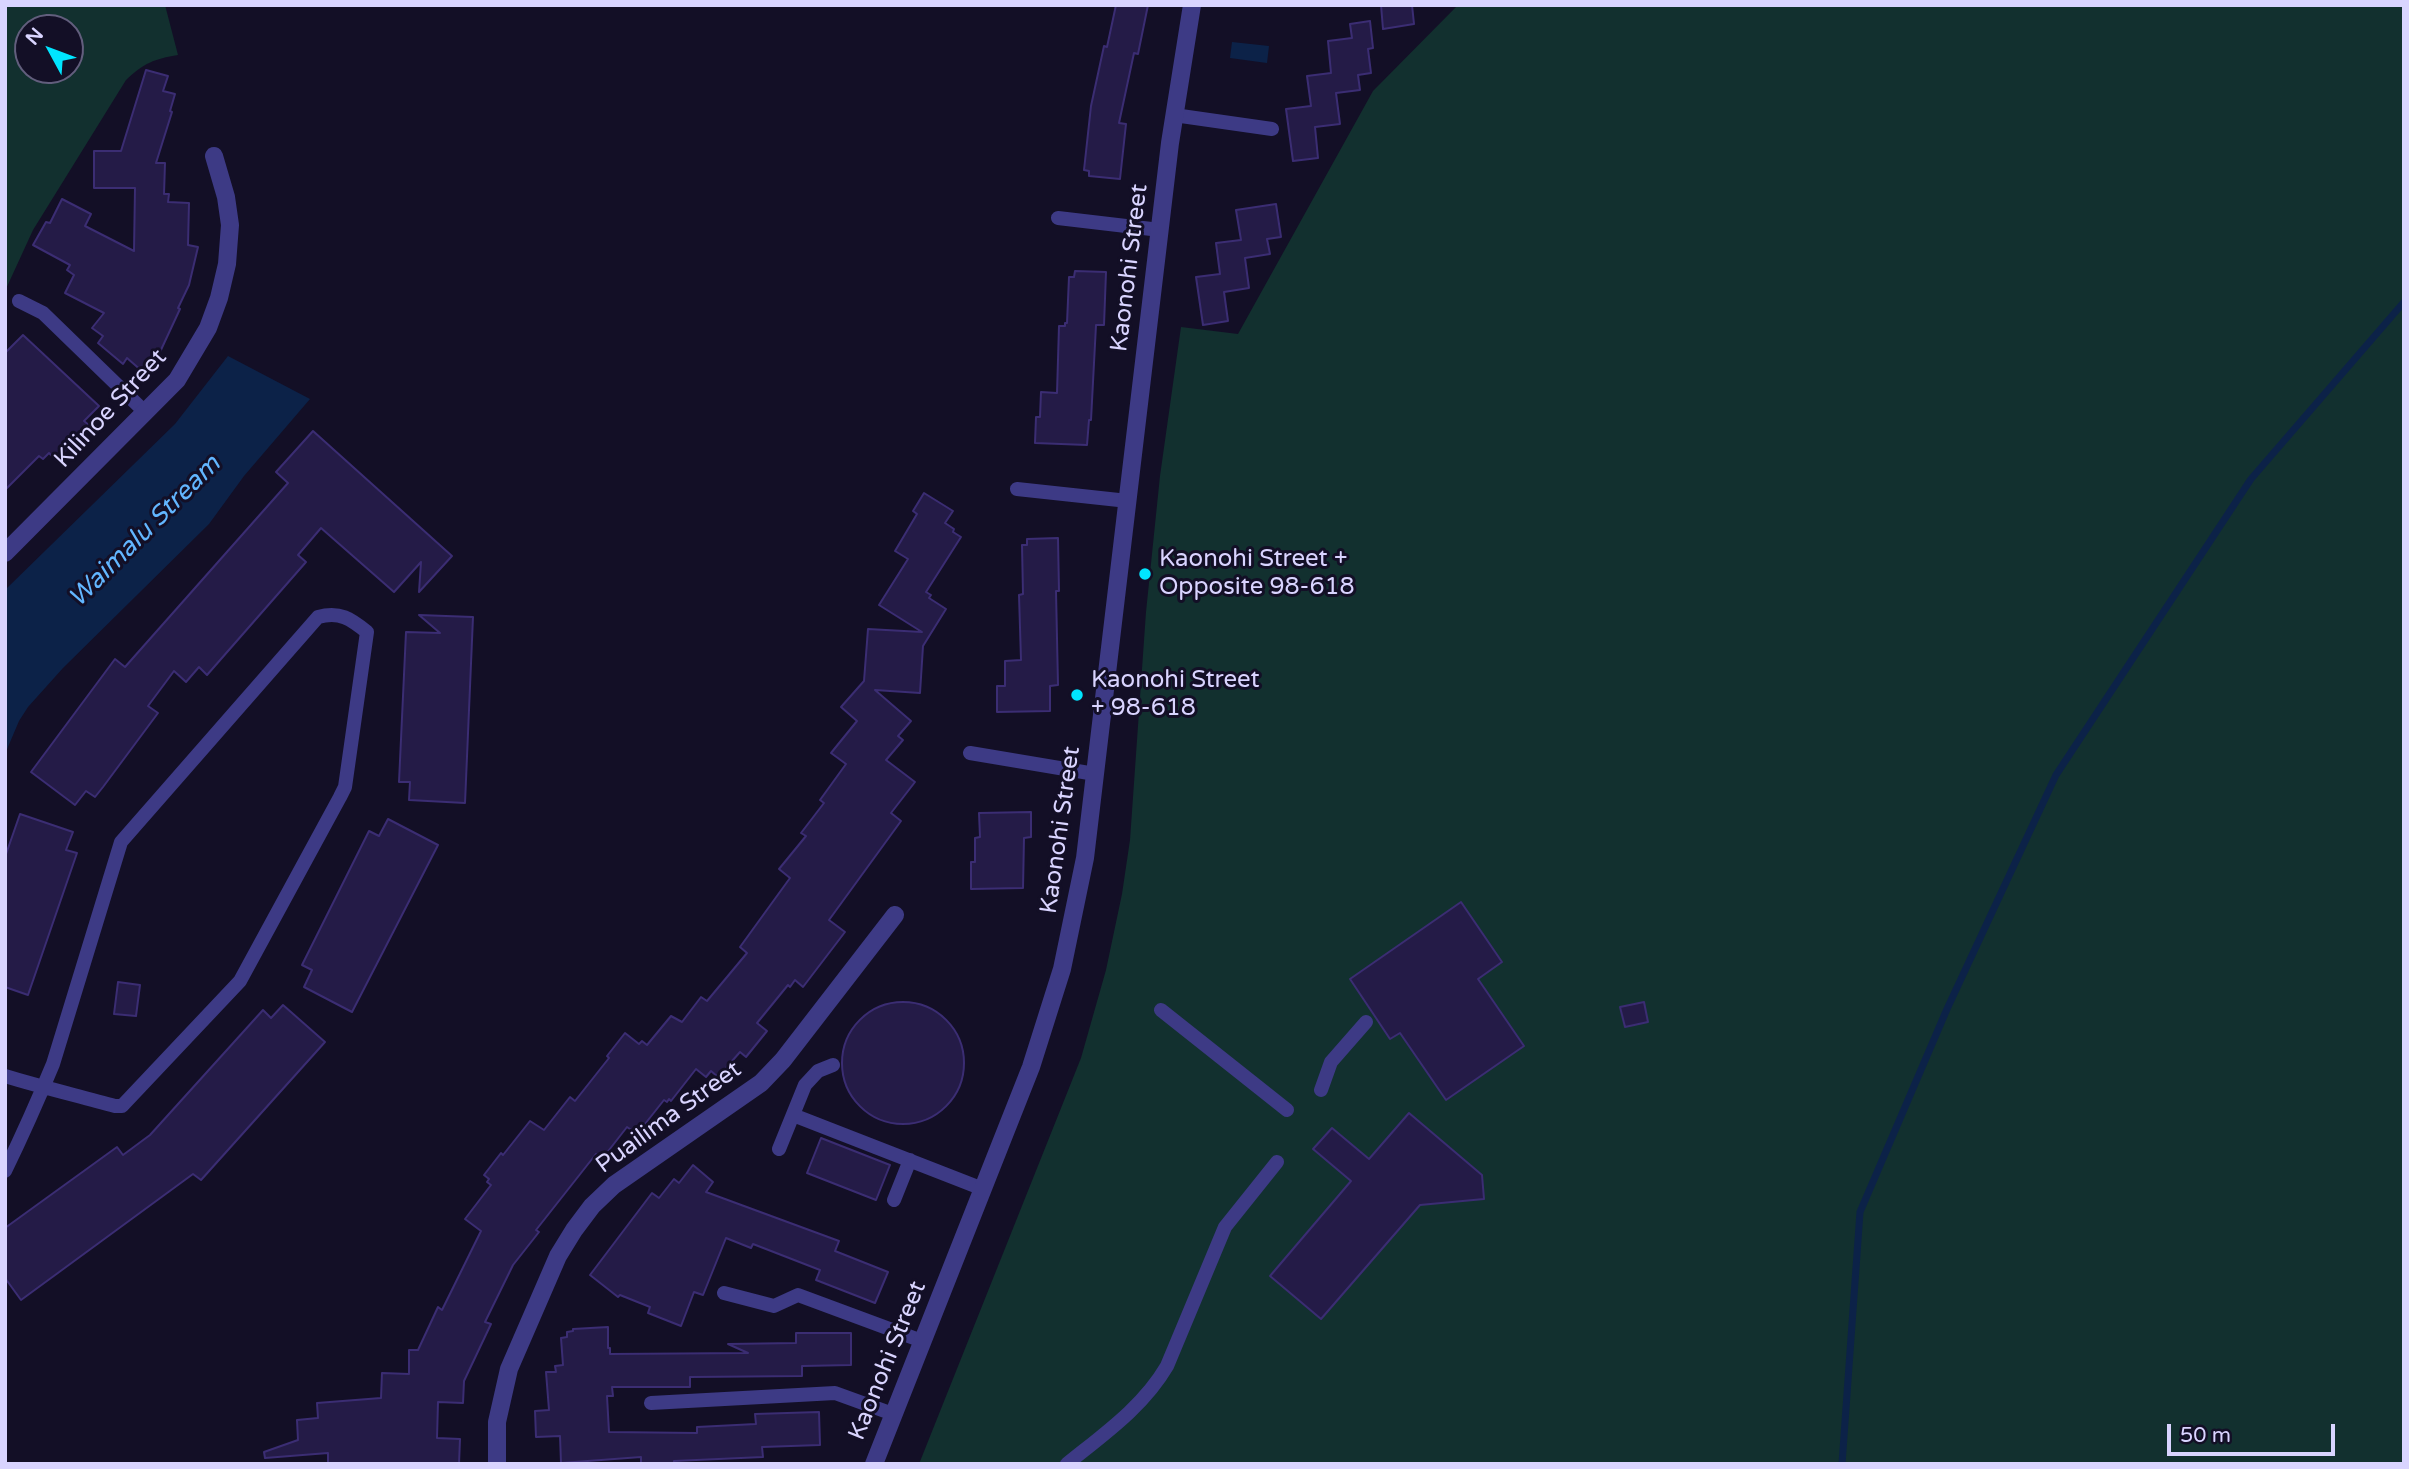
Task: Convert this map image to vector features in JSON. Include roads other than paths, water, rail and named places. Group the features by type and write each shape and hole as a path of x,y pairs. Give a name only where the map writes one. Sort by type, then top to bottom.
{"street":[{"name":"Kaonohi Street","path":"874,1464 1031,1067 1062,969 1085,858 1174,115 1192,5"},
{"name":"Kilinoe Street","path":"5,553 177,380 208,328 219,298 230,225 226,197 214,156"},
{"name":"Puailima Street","path":"497,1464 496,1422 509,1369 558,1256 574,1230 592,1206 614,1185 761,1083 783,1060 895,915"}],"lane":[{"path":"1174,115 1272,129"},
{"path":"1058,218 1160,230"},
{"path":"19,301 43,313 146,413"},
{"path":"1017,489 1128,501"},
{"path":"5,1076 44,1086 122,1107 240,981 345,787 367,632 355,622 339,614 318,617 121,842 53,1064 44,1086 5,1171"},
{"path":"970,753 1095,774"},
{"path":"1161,1010 1287,1110"},
{"path":"1321,1090 1331,1062 1366,1022"},
{"path":"779,1149 810,1078 818,1071 833,1065"},
{"path":"793,1115 983,1189"},
{"path":"894,1200 910,1160"},
{"path":"1068,1464 1143,1401 1156,1384 1167,1366 1225,1227 1277,1162"},
{"path":"724,1293 774,1306 798,1295 922,1341"},
{"path":"651,1403 835,1393 894,1414"}],"water":[{"path":"1232,42 1269,46 1267,63 1230,58"},
{"name":"Waimalu Stream","path":"228,356 310,399 244,476 209,524 63,668 28,707 5,754 5,590 175,424"}],"waterway":[{"path":"1842,1464 1860,1212 1947,1009 2056,775 2251,479 2404,302"}],"place":[{"name":"Kaonohi Street + Opposite 98-618","path":"1145,574"},
{"name":"Kaonohi Street + 98-618","path":"1077,695"}]}
